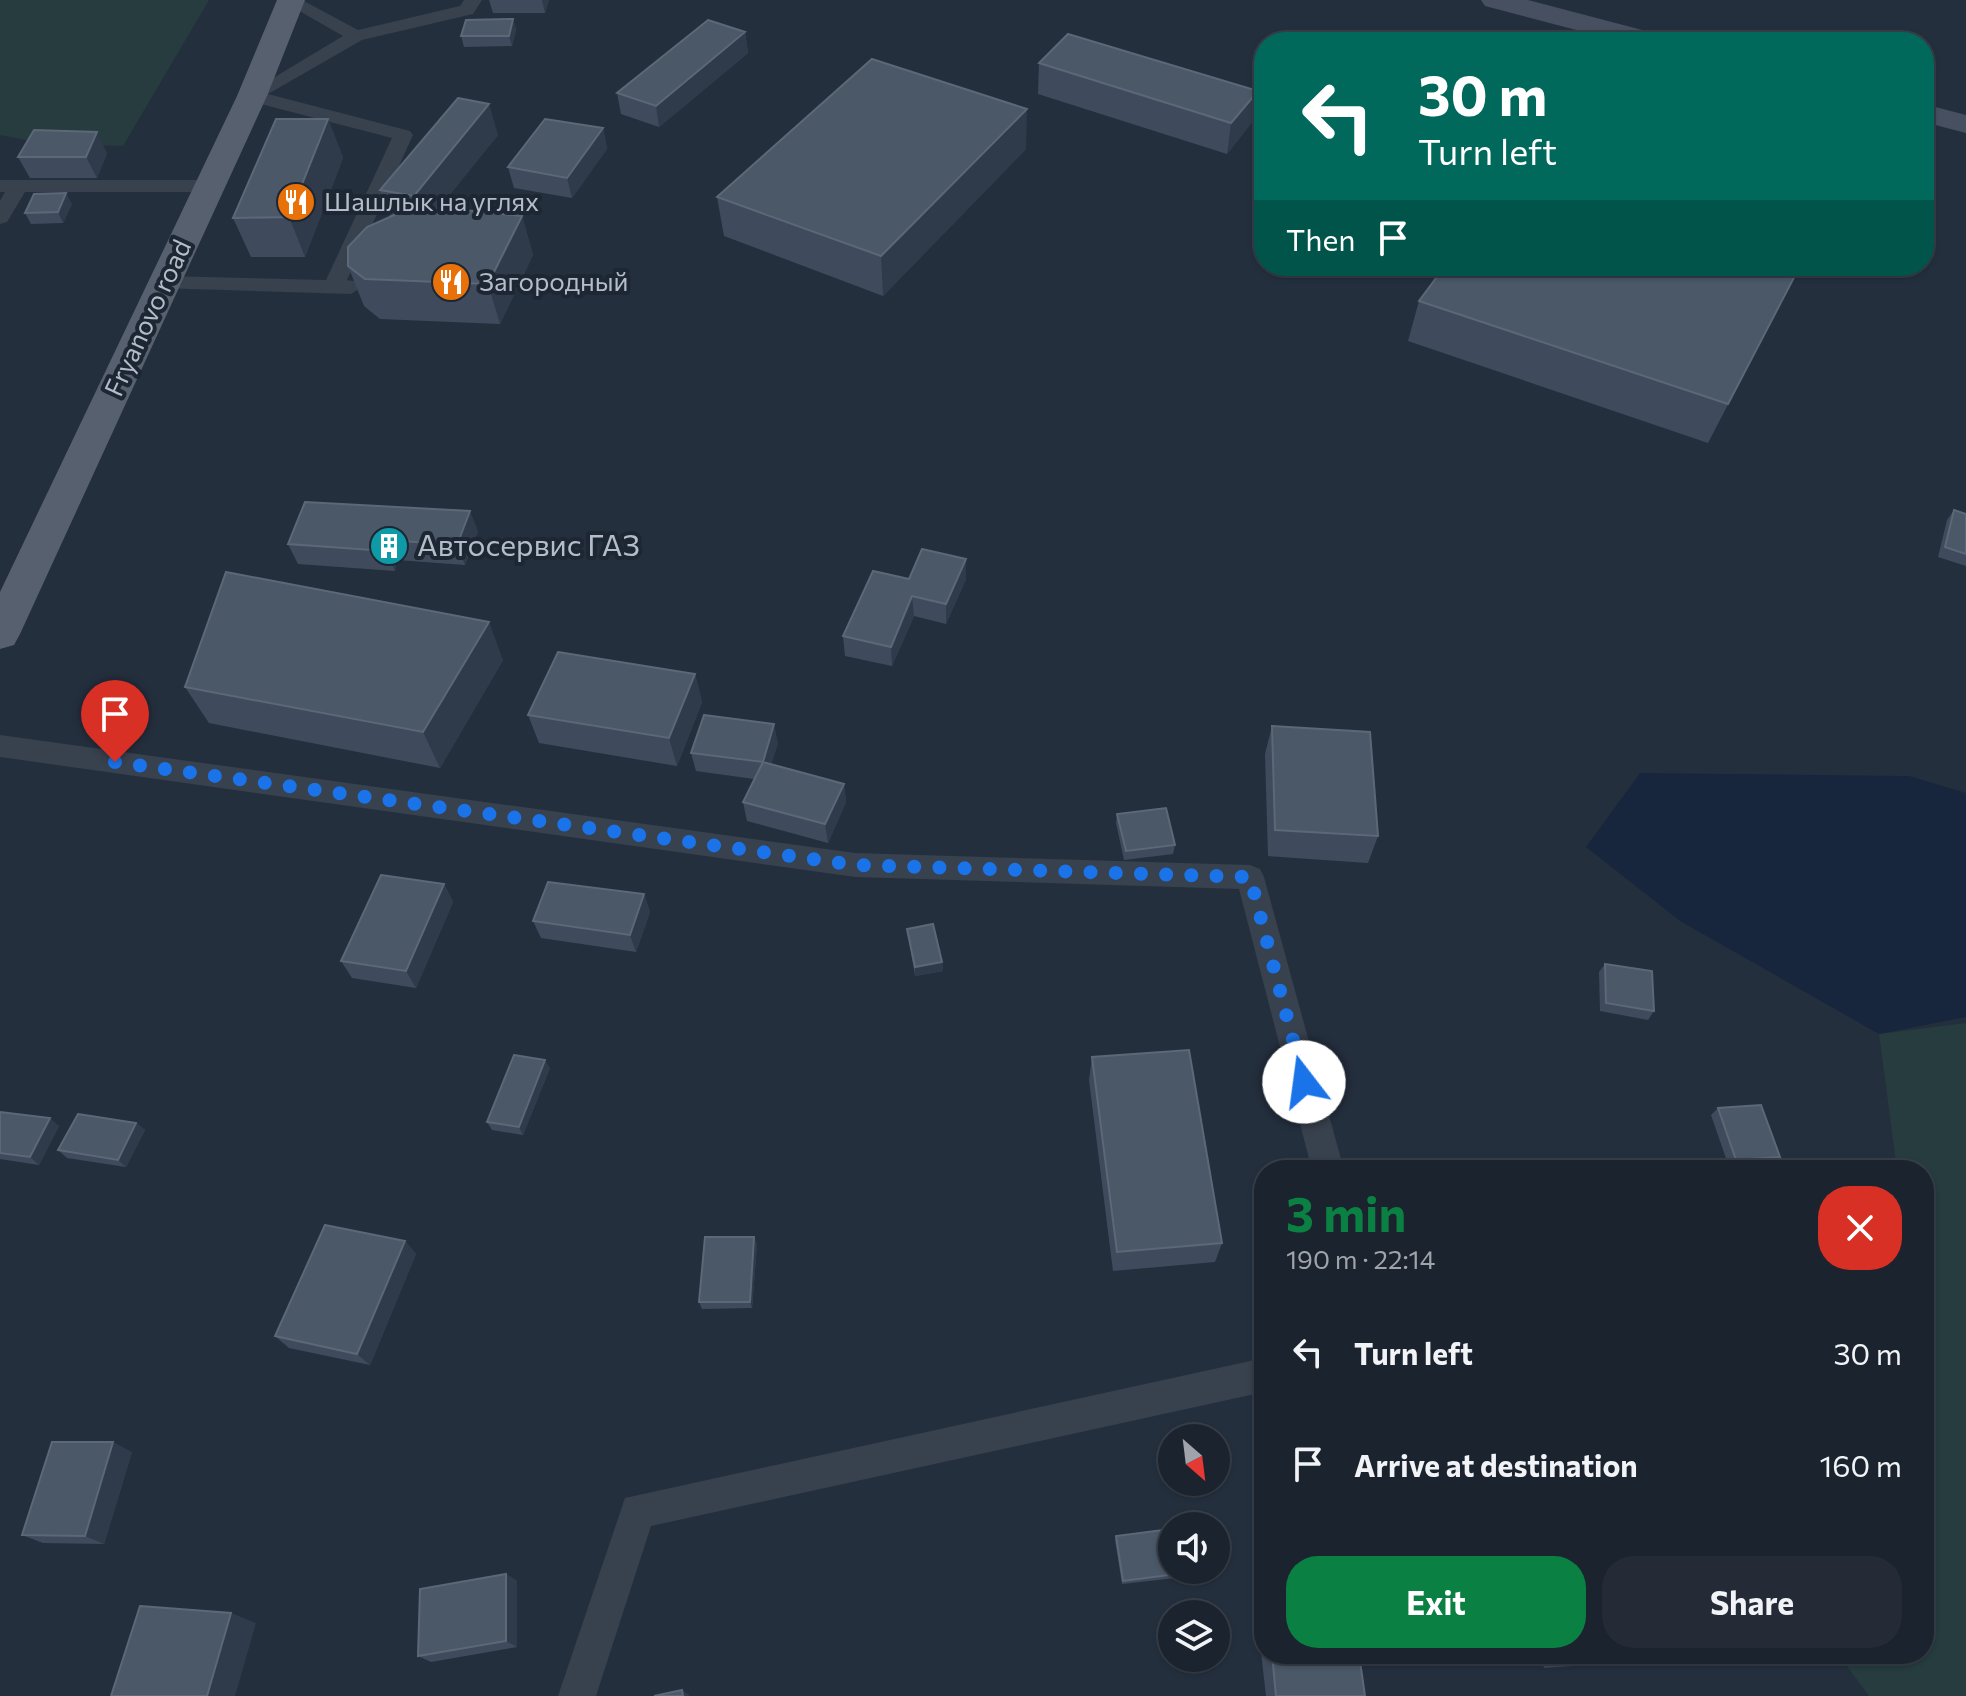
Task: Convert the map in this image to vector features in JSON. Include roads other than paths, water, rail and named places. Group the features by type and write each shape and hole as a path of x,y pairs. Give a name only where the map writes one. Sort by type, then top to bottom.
{"main road":[{"name":"Fryanovo road","path":"0,634 252,96 291,0"}],"street":[{"path":"1495,0 1617,32"},
{"path":"1934,116 1966,124"}],"lane":[{"path":"291,0 356,36"},
{"path":"252,96 356,36 467,10 473,0"},
{"path":"164,283 345,287 403,135 252,96"},
{"path":"0,218 10,186 210,186"},
{"path":"0,746 855,865 1250,877 1325,1160"},
{"path":"577,1696 638,1511 1254,1377"}],"water":[{"path":"1640,773 1909,776 1966,793 1966,1017 1879,1034 1680,921 1586,847"}],"place":[{"name":"Шашлык на углях","path":"296,202"},
{"name":"Загородный","path":"451,282"},
{"name":"Автосервис ГАЗ","path":"389,546"}]}
